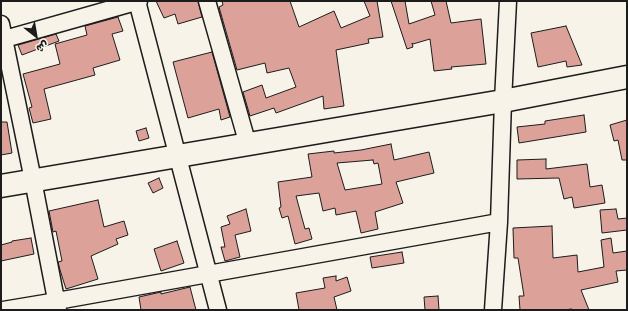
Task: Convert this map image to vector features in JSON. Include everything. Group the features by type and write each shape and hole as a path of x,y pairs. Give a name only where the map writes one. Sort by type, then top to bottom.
{"street":[{"path":"58,306 2,34 138,1 218,310"},
{"path":"207,1 248,145"},
{"path":"493,310 499,222 508,1"},
{"path":"1,186 503,101 627,76"},
{"path":"3,310 58,306 209,274 499,222"}],"building":[{"path":"156,1 198,1 202,17 178,24 175,14 164,18"},
{"path":"222,1 290,1 299,27 334,11 341,28 370,16 364,1 377,1 383,37 368,39 369,43 336,50 344,106 324,109 323,96 276,113 274,108 250,116 243,92 262,85 266,98 296,87 289,68 267,73 265,63 237,70 219,7 223,5"},
{"path":"391,1 405,1 409,24 435,15 431,1 446,1 451,23 481,19 486,64 451,67 452,69 434,71 430,39 412,43 413,47 407,49"},
{"path":"118,17 123,31 112,34 120,60 93,68 95,75 44,89 51,119 33,123 29,108 32,107 23,74 60,64 55,44 87,35 85,26"},
{"path":"566,26 582,65 567,67 566,61 538,67 531,33"},
{"path":"56,34 59,41 22,55 18,45"},
{"path":"212,52 230,117 221,120 219,109 188,118 173,62"},
{"path":"584,115 586,132 519,143 517,127 545,124 545,121"},
{"path":"627,120 627,160 622,160 618,140 614,141 610,125"},
{"path":"1,122 7,122 12,153 1,155"},
{"path":"146,128 149,138 139,141 136,131"},
{"path":"391,144 394,160 429,152 434,173 396,182 403,203 375,212 378,229 361,233 356,211 336,215 335,208 323,211 319,193 296,196 305,229 309,228 312,239 295,244 288,216 282,218 279,208 281,207 278,182 312,177 308,154 361,150","holes":["373,160 374,164 378,163 382,184 345,190 337,163"]},
{"path":"546,159 546,169 587,164 590,187 602,185 605,203 574,208 572,197 564,199 559,178 517,179 517,160"},
{"path":"159,178 163,188 153,193 148,183"},
{"path":"98,200 104,227 124,221 128,235 116,239 118,244 91,256 98,279 66,289 58,262 62,261 56,231 53,232 49,211"},
{"path":"246,209 251,231 235,235 240,257 225,261 221,247 225,247 221,227 230,224 227,216"},
{"path":"616,209 618,219 627,218 627,230 602,233 600,210"},
{"path":"552,226 553,258 577,255 578,272 604,267 601,240 611,238 613,253 627,251 627,270 616,271 618,282 581,290 589,310 520,310 519,296 524,296 518,258 514,258 513,228"},
{"path":"31,238 34,254 1,261 1,245 12,241"},
{"path":"177,241 184,263 161,271 154,249"},
{"path":"402,252 404,263 372,268 370,257"},
{"path":"336,276 336,281 347,277 351,291 334,297 337,310 299,310 296,293 325,288 323,278"},
{"path":"190,287 196,310 141,310 139,297 161,292 161,294"},
{"path":"438,296 439,310 425,310 424,297"}]}
